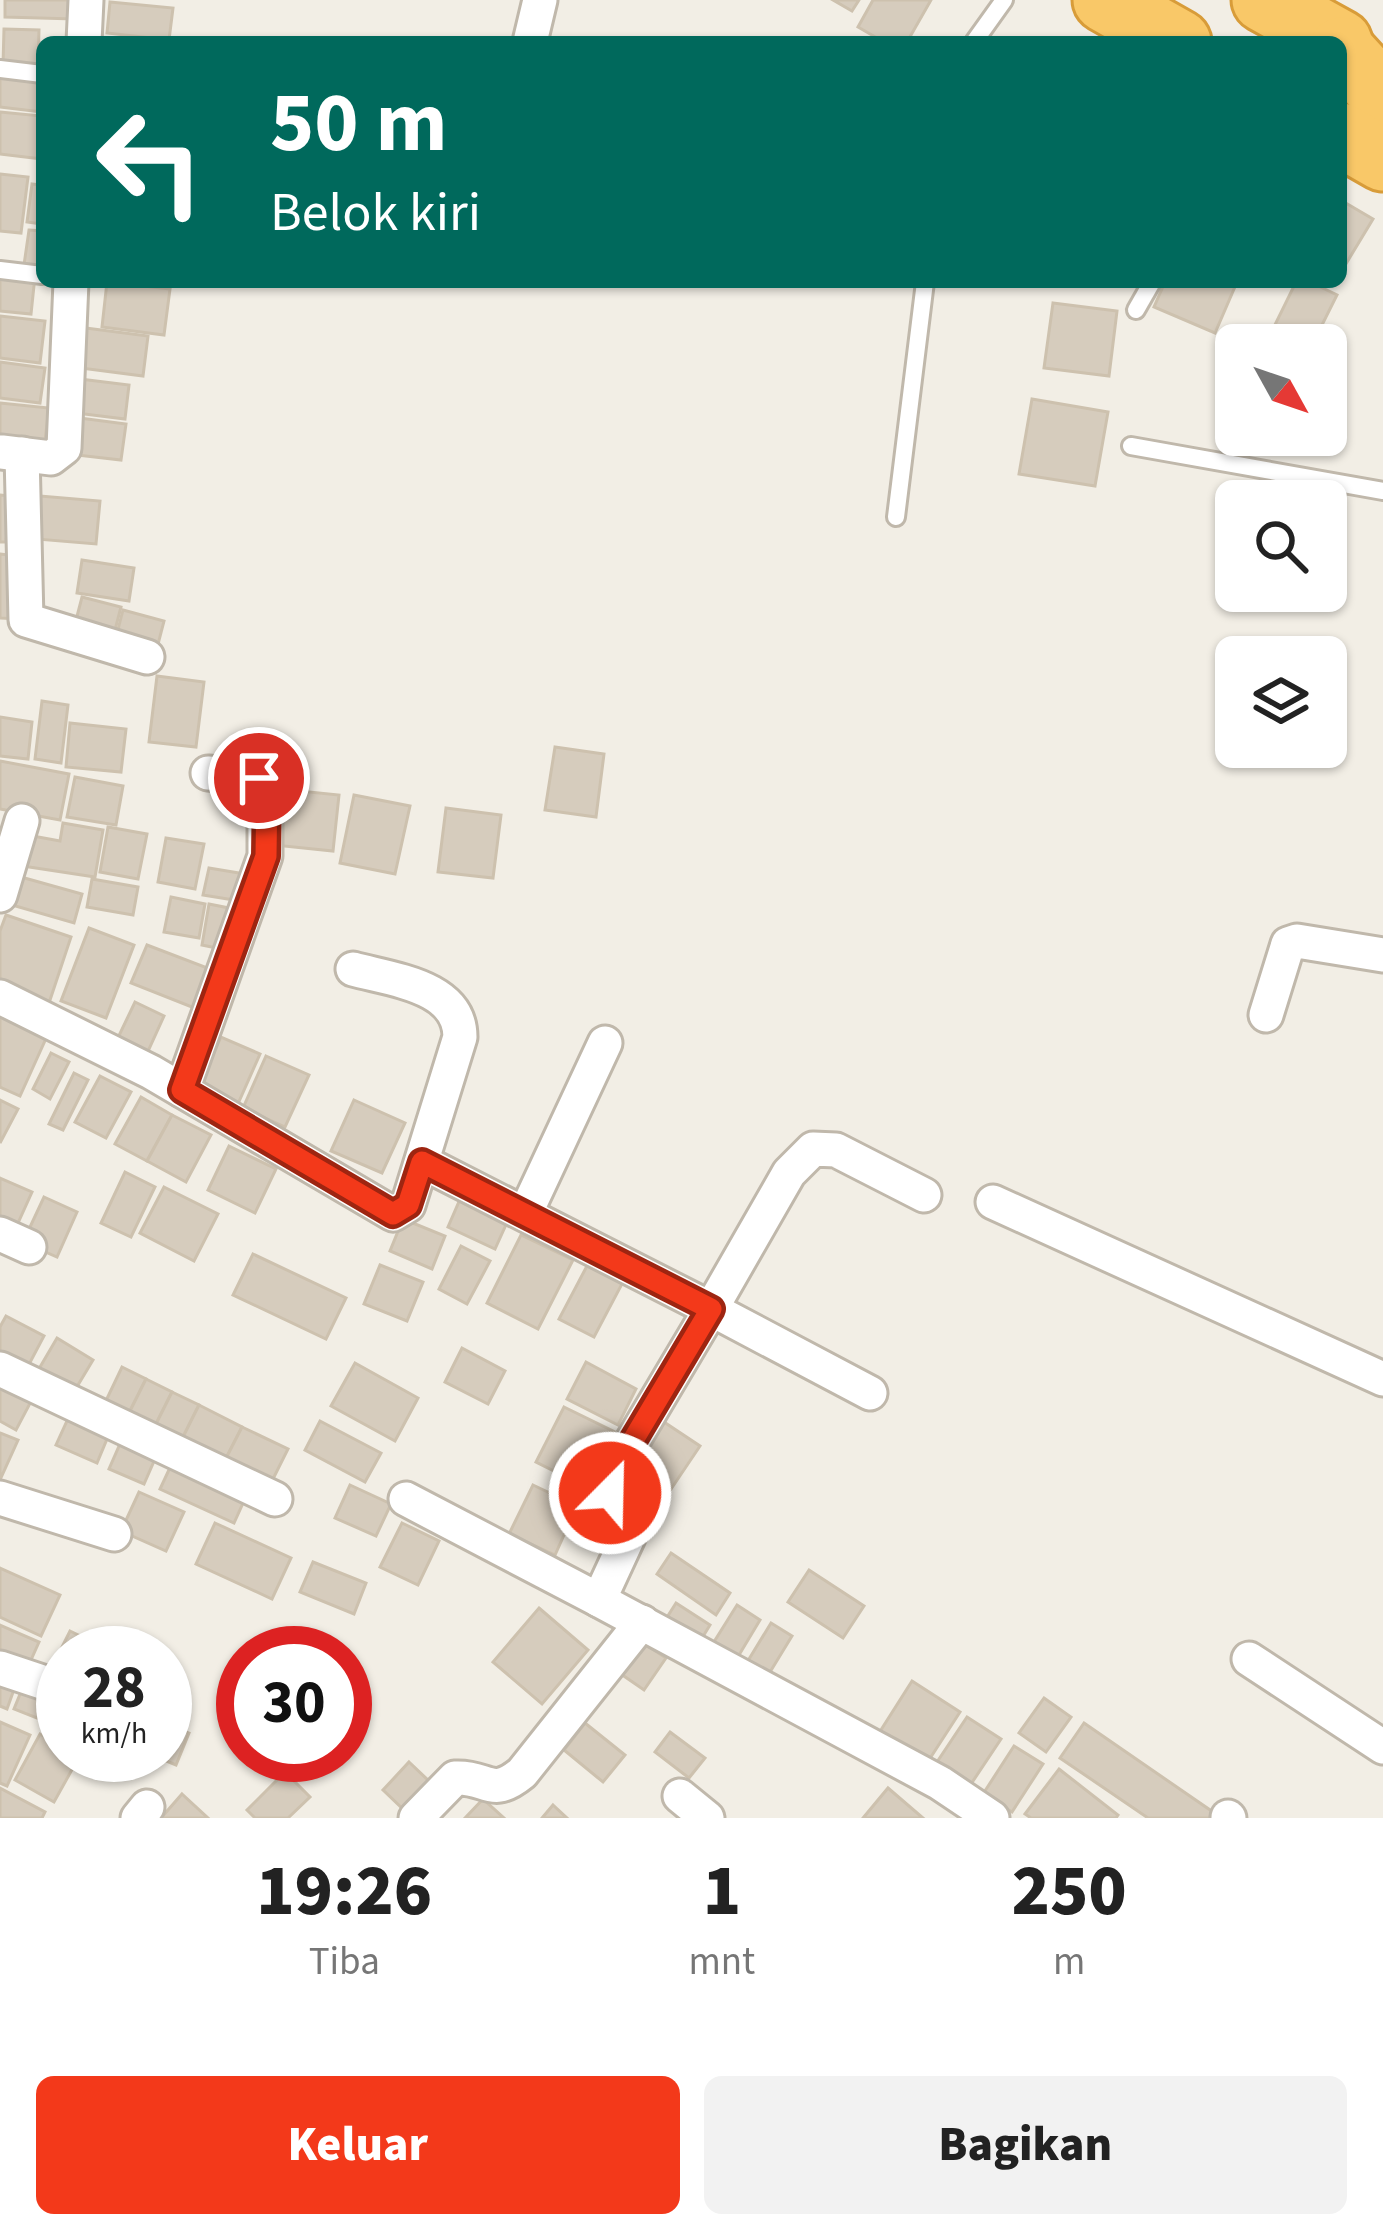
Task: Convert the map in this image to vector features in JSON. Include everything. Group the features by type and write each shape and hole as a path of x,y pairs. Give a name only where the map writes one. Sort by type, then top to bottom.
{"highway":[{"path":"1105,0 1168,36"},
{"path":"1264,0 1327,36"},
{"path":"1347,49 1383,95"},
{"path":"1347,138 1383,159"}],"street":[{"path":"84,36 86,0"},
{"path":"531,36 540,0"},
{"path":"71,288 64,448 51,458 11,453 26,620 147,657"},
{"path":"182,1090 266,856 265,782 208,773"},
{"path":"0,895 25,822"},
{"path":"1266,1015 1288,944 1297,940 1383,955"},
{"path":"0,997 182,1090 393,1214 408,1205 460,1037 460,1021 452,1008 425,989 353,969"},
{"path":"526,1212 604,1043"},
{"path":"599,1600 630,1533 610,1493 610,1479 789,1173 813,1149 836,1150 924,1195"},
{"path":"422,1162 870,1393"},
{"path":"993,1202 1383,1379"},
{"path":"0,1369 274,1499"},
{"path":"0,1498 114,1534"},
{"path":"406,1499 940,1783 992,1818"},
{"path":"416,1818 455,1778 495,1787 522,1773 642,1622"},
{"path":"1249,1659 1383,1747"},
{"path":"0,1668 36,1680"},
{"path":"680,1796 707,1818"}],"lane":[{"path":"978,36 1004,0"},
{"path":"0,69 36,73"},
{"path":"0,270 36,274"},
{"path":"896,517 924,288"},
{"path":"1136,310 1149,288"},
{"path":"1131,446 1383,491"}],"building":[{"path":"5,0 74,0 74,19 5,17"},
{"path":"833,0 859,0 852,11"},
{"path":"873,0 931,0 910,36 874,36 858,27"},
{"path":"110,2 173,8 170,36 107,33"},
{"path":"4,29 39,30 36,66 3,65"},
{"path":"0,76 36,79 36,111 0,107"},
{"path":"0,112 36,115 36,158 0,154"},
{"path":"0,174 28,177 21,233 0,231"},
{"path":"32,184 36,184 36,223 27,222"},
{"path":"1347,204 1373,219 1347,262"},
{"path":"29,230 36,231 36,266 24,265"},
{"path":"0,272 35,276 31,314 0,311"},
{"path":"106,288 170,289 164,335 102,327"},
{"path":"1162,288 1234,288 1215,333 1154,307"},
{"path":"1293,288 1322,288 1337,295 1322,324 1275,324"},
{"path":"1053,303 1117,311 1109,376 1044,368"},
{"path":"0,316 45,321 40,363 0,358"},
{"path":"78,327 148,336 143,376 73,367"},
{"path":"0,362 45,368 40,403 0,398"},
{"path":"80,379 129,385 125,419 76,413"},
{"path":"1032,399 1108,412 1095,486 1019,474"},
{"path":"0,403 49,408 44,449 0,443"},
{"path":"72,417 126,424 121,460 68,454"},
{"path":"16,494 100,501 96,544 12,537"},
{"path":"0,495 10,496 6,542 0,542"},
{"path":"0,554 25,557 19,619 0,618"},
{"path":"82,560 134,568 129,601 77,593"},
{"path":"82,597 121,607 114,634 75,624"},
{"path":"123,610 164,621 156,652 115,641"},
{"path":"157,676 204,682 196,747 149,742"},
{"path":"42,701 68,705 61,763 35,759"},
{"path":"0,717 32,722 28,759 0,756"},
{"path":"70,723 126,729 121,772 66,767"},
{"path":"555,747 604,754 596,817 545,810"},
{"path":"0,761 69,774 60,820 0,809"},
{"path":"75,777 123,786 116,825 67,817"},
{"path":"280,789 339,795 333,851 274,845"},
{"path":"354,795 410,806 395,874 340,863"},
{"path":"446,808 501,815 493,878 438,872"},
{"path":"63,823 103,830 95,877 16,865 22,834 60,841"},
{"path":"108,827 147,834 138,879 100,872"},
{"path":"166,838 204,844 195,889 158,882"},
{"path":"209,868 245,874 240,901 203,895"},
{"path":"21,877 82,894 74,923 12,905"},
{"path":"92,879 138,887 133,915 87,907"},
{"path":"171,897 205,904 199,938 164,932"},
{"path":"209,904 234,909 226,950 202,945"},
{"path":"6,915 71,937 49,1003 0,987 0,931"},
{"path":"89,928 134,945 106,1018 61,1001"},
{"path":"147,945 218,972 202,1011 131,983"},
{"path":"135,1002 164,1016 144,1060 114,1046"},
{"path":"0,1012 48,1034 20,1096 0,1087"},
{"path":"221,1037 260,1054 237,1106 198,1088"},
{"path":"51,1053 69,1062 50,1099 33,1089"},
{"path":"266,1056 309,1075 285,1127 243,1108"},
{"path":"74,1073 88,1080 63,1130 49,1124"},
{"path":"100,1076 131,1092 106,1138 75,1122"},
{"path":"141,1097 172,1115 147,1161 115,1144"},
{"path":"0,1100 18,1109 0,1143"},
{"path":"354,1100 405,1123 382,1173 331,1151"},
{"path":"172,1115 211,1135 186,1182 147,1161"},
{"path":"229,1146 276,1169 255,1213 208,1190"},
{"path":"125,1172 155,1187 131,1237 101,1223"},
{"path":"0,1178 32,1192 13,1234 0,1229"},
{"path":"164,1187 218,1214 194,1261 140,1233"},
{"path":"44,1197 77,1212 57,1257 23,1242"},
{"path":"461,1197 509,1218 495,1249 448,1227"},
{"path":"403,1219 445,1236 432,1269 390,1251"},
{"path":"521,1235 573,1260 538,1329 487,1303"},
{"path":"461,1246 490,1261 467,1304 439,1289"},
{"path":"253,1254 346,1298 326,1339 233,1295"},
{"path":"588,1264 623,1282 594,1337 559,1319"},
{"path":"380,1265 423,1282 407,1321 364,1304"},
{"path":"6,1316 44,1336 26,1370 0,1357 0,1327"},
{"path":"57,1338 93,1360 69,1400 33,1379"},
{"path":"462,1348 505,1371 488,1404 445,1382"},
{"path":"586,1362 636,1389 618,1425 567,1399"},
{"path":"355,1363 418,1398 395,1441 331,1406"},
{"path":"122,1367 146,1379 124,1423 101,1411"},
{"path":"0,1373 36,1392 16,1430 0,1421"},
{"path":"146,1379 172,1392 150,1436 124,1423"},
{"path":"172,1392 199,1405 177,1449 150,1436"},
{"path":"199,1405 242,1427 220,1470 177,1449"},
{"path":"564,1407 617,1433 590,1489 536,1462"},
{"path":"72,1410 112,1427 97,1463 56,1445"},
{"path":"320,1421 381,1453 365,1482 305,1450"},
{"path":"664,1422 700,1446 663,1501 626,1476"},
{"path":"242,1427 288,1449 266,1493 220,1470"},
{"path":"0,1433 18,1440 0,1480"},
{"path":"123,1437 158,1452 144,1484 109,1469"},
{"path":"174,1459 248,1492 234,1523 160,1489"},
{"path":"350,1485 391,1504 376,1536 335,1518"},
{"path":"533,1485 577,1506 555,1555 509,1534"},
{"path":"139,1492 184,1512 166,1551 121,1531"},
{"path":"215,1523 291,1558 272,1599 196,1564"},
{"path":"402,1523 439,1541 418,1585 380,1567"},
{"path":"671,1553 730,1593 716,1615 657,1574"},
{"path":"313,1562 366,1583 354,1614 300,1592"},
{"path":"0,1568 60,1595 46,1626 36,1626 36,1634 0,1617"},
{"path":"809,1570 864,1606 843,1638 788,1602"},
{"path":"676,1603 710,1625 699,1643 664,1622"},
{"path":"737,1605 760,1620 736,1660 712,1645"},
{"path":"539,1608 588,1650 542,1704 493,1662"},
{"path":"771,1623 792,1636 767,1677 746,1664"},
{"path":"0,1625 36,1641 26,1671 0,1660"},
{"path":"642,1642 666,1658 644,1690 621,1674"},
{"path":"0,1678 16,1684 7,1709 0,1706"},
{"path":"912,1681 960,1712 927,1763 879,1733"},
{"path":"25,1682 36,1686 36,1718 14,1709"},
{"path":"1044,1698 1071,1717 1046,1752 1019,1733"},
{"path":"967,1717 1001,1739 969,1787 935,1765"},
{"path":"0,1722 30,1735 7,1786 0,1783"},
{"path":"585,1723 625,1755 603,1782 564,1750"},
{"path":"1084,1723 1213,1812 1209,1818 1148,1818 1060,1758"},
{"path":"670,1732 705,1758 689,1778 655,1752"},
{"path":"36,1741 36,1782 65,1782 54,1802 15,1780"},
{"path":"1014,1746 1043,1764 1012,1812 983,1794"},
{"path":"409,1762 429,1781 403,1809 383,1790"},
{"path":"1059,1769 1116,1818 1031,1818 1025,1814"},
{"path":"275,1782 295,1782 310,1797 288,1818 255,1818 247,1810"},
{"path":"0,1788 45,1812 42,1818 0,1818"},
{"path":"888,1788 923,1818 863,1818"},
{"path":"182,1794 208,1818 161,1818"},
{"path":"483,1799 504,1818 465,1818"},
{"path":"553,1805 567,1818 542,1818"}],"route":[{"path":"259,778 267,786 266,856 182,1090 393,1214 408,1205 422,1162 711,1309 610,1479 610,1493"}]}
